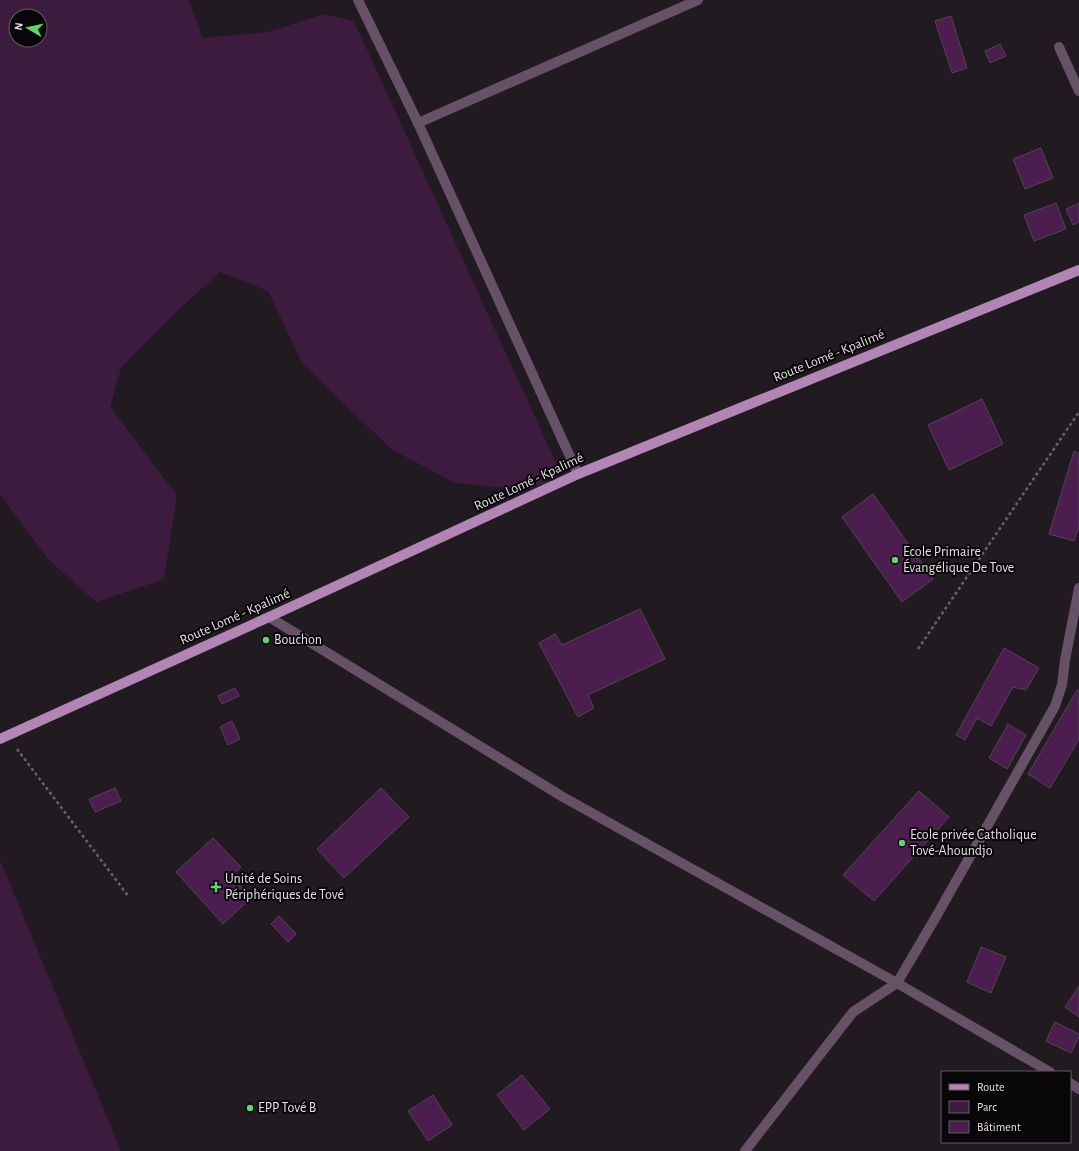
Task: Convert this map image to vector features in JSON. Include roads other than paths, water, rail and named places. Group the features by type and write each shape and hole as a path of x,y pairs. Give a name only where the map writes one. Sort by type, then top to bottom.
{"main road":[{"name":"Route Lomé - Kpalimé","path":"3,738 578,474 1079,270"}],"street":[{"path":"358,0 418,123 578,474"},
{"path":"418,123 698,0"},
{"path":"1059,48 1079,91"},
{"path":"745,1151 853,1012 897,983 1055,706 1062,685 1065,660 1079,588"},
{"path":"269,617 563,797 897,983 1048,1071"}],"place":[{"name":"Ecole Primaire Évangélique De Tove","path":"895,560"},
{"name":"Bouchon","path":"266,640"},
{"name":"Ecole privée Catholique Tové-Ahoundjo","path":"902,843"},
{"name":"Unité de Soins Périphériques de Tové","path":"216,887"},
{"name":"EPP Tové B","path":"250,1108"}]}
